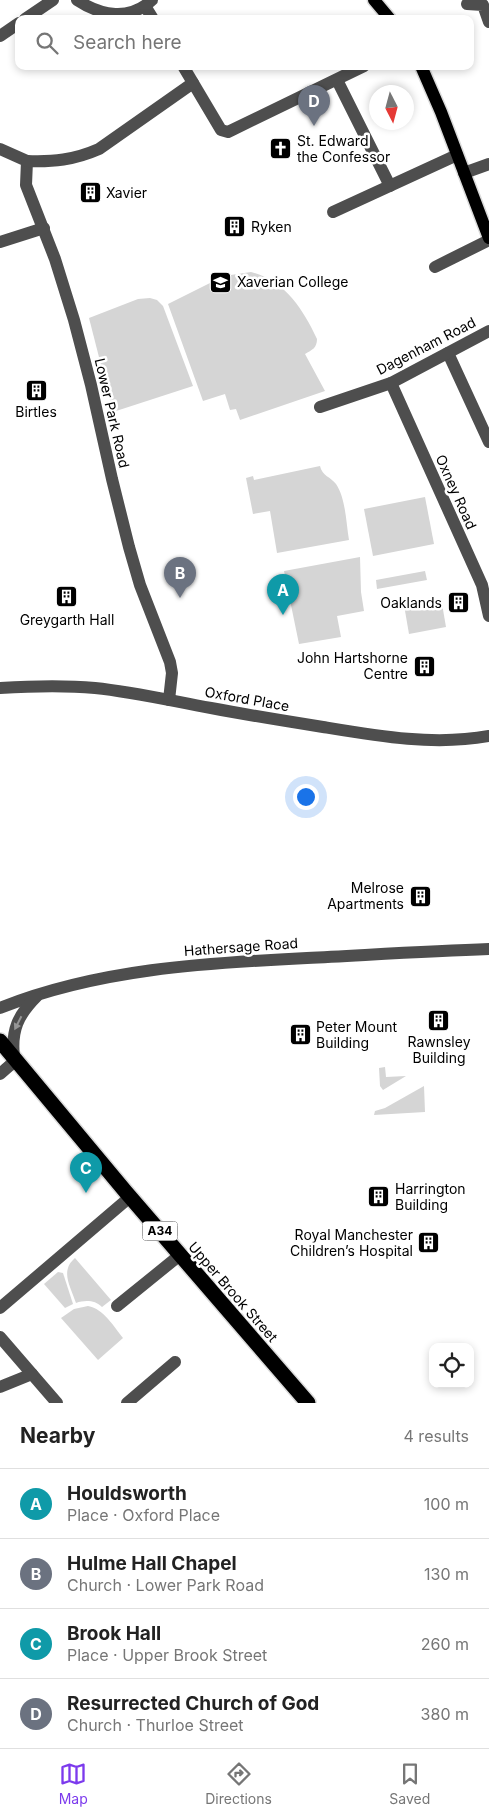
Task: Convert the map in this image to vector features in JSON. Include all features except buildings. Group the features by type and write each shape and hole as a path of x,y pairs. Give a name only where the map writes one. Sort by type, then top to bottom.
{"highway":[{"name":"Upper Brook Street","path":"0,1041 130,1197 308,1403"}],"main road":[{"path":"374,0 387,15"},
{"path":"423,70 489,239"}],"street":[{"path":"31,15 53,0"},
{"path":"78,0 92,9 112,14 133,12 149,3"},
{"path":"467,4 483,5 489,22"},
{"path":"0,36 15,26"},
{"path":"185,70 224,132 228,132 356,70"},
{"path":"337,80 390,186"},
{"path":"0,149 27,161 53,162 83,156 98,149 193,83"},
{"path":"333,212 457,155"},
{"name":"Lower Park Road","path":"27,161 26,185 44,228 74,320 129,547 140,585 170,662 172,673 169,700"},
{"path":"464,173 489,164"},
{"path":"0,242 44,228"},
{"path":"435,267 489,239"},
{"name":"Dagenham Road","path":"320,407 391,383 489,331"},
{"path":"448,353 489,442"},
{"name":"Oxney Road","path":"391,383 482,584 489,616"},
{"name":"Oxford Place","path":"0,688 58,686 85,688 169,700 264,718 386,737 454,740 489,736"},
{"name":"Hathersage Road","path":"0,1008 78,984 171,967 227,961 489,949"},
{"path":"0,1074 15,1058 12,1040 14,1030 26,1007 38,995"},
{"path":"0,1308 130,1197"},
{"path":"117,1306 180,1255"},
{"path":"0,1337 57,1403"},
{"path":"127,1403 175,1362"},
{"path":"0,1387 32,1374"}],"shaded area":[{"path":"251,272 263,276 283,289 306,317 317,342 312,350 305,354 325,391 240,420 236,409 230,410 225,394 203,401 168,304 224,276"},
{"path":"150,298 157,300 163,306 193,386 113,412 89,318 138,299"},
{"path":"320,466 339,490 344,504 349,540 277,553 270,511 253,514 246,478 253,476 254,480"},
{"path":"425,497 434,544 373,556 364,509"},
{"path":"360,557 361,592 364,611 337,616 341,637 299,644 284,571"},
{"path":"425,571 427,580 377,589 376,580"},
{"path":"441,598 446,627 409,634 404,605"},
{"path":"385,1067 386,1077 406,1076 383,1090 380,1086 379,1068"},
{"path":"424,1086 425,1112 374,1115 375,1111 385,1108"},
{"path":"75,1258 111,1300 102,1307 90,1301 76,1303 67,1273 70,1263"},
{"path":"58,1272 63,1273 73,1304 65,1308 44,1284"},
{"path":"88,1306 104,1315 123,1338 98,1360 61,1318 74,1309"}],"place":[{"name":"Resurrected Church of God","path":"314,126"},
{"name":"St. Edward the Confessor","path":"281,149"},
{"name":"Xavier","path":"90,193"},
{"name":"Ryken","path":"235,227"},
{"name":"Xaverian College","path":"221,282"},
{"name":"Birtles","path":"36,390"},
{"name":"Greygarth Hall","path":"67,597"},
{"name":"Hulme Hall Chapel","path":"180,598"},
{"name":"Oaklands","path":"458,603"},
{"name":"Houldsworth","path":"283,615"},
{"name":"John Hartshorne Centre","path":"424,666"},
{"name":"Melrose Apartments","path":"420,896"},
{"name":"Rawnsley Building","path":"439,1020"},
{"name":"Peter Mount Building","path":"300,1035"},
{"name":"Brook Hall","path":"86,1193"},
{"name":"Harrington Building","path":"379,1197"},
{"name":"Royal Manchester Children’s Hospital","path":"429,1243"}]}
